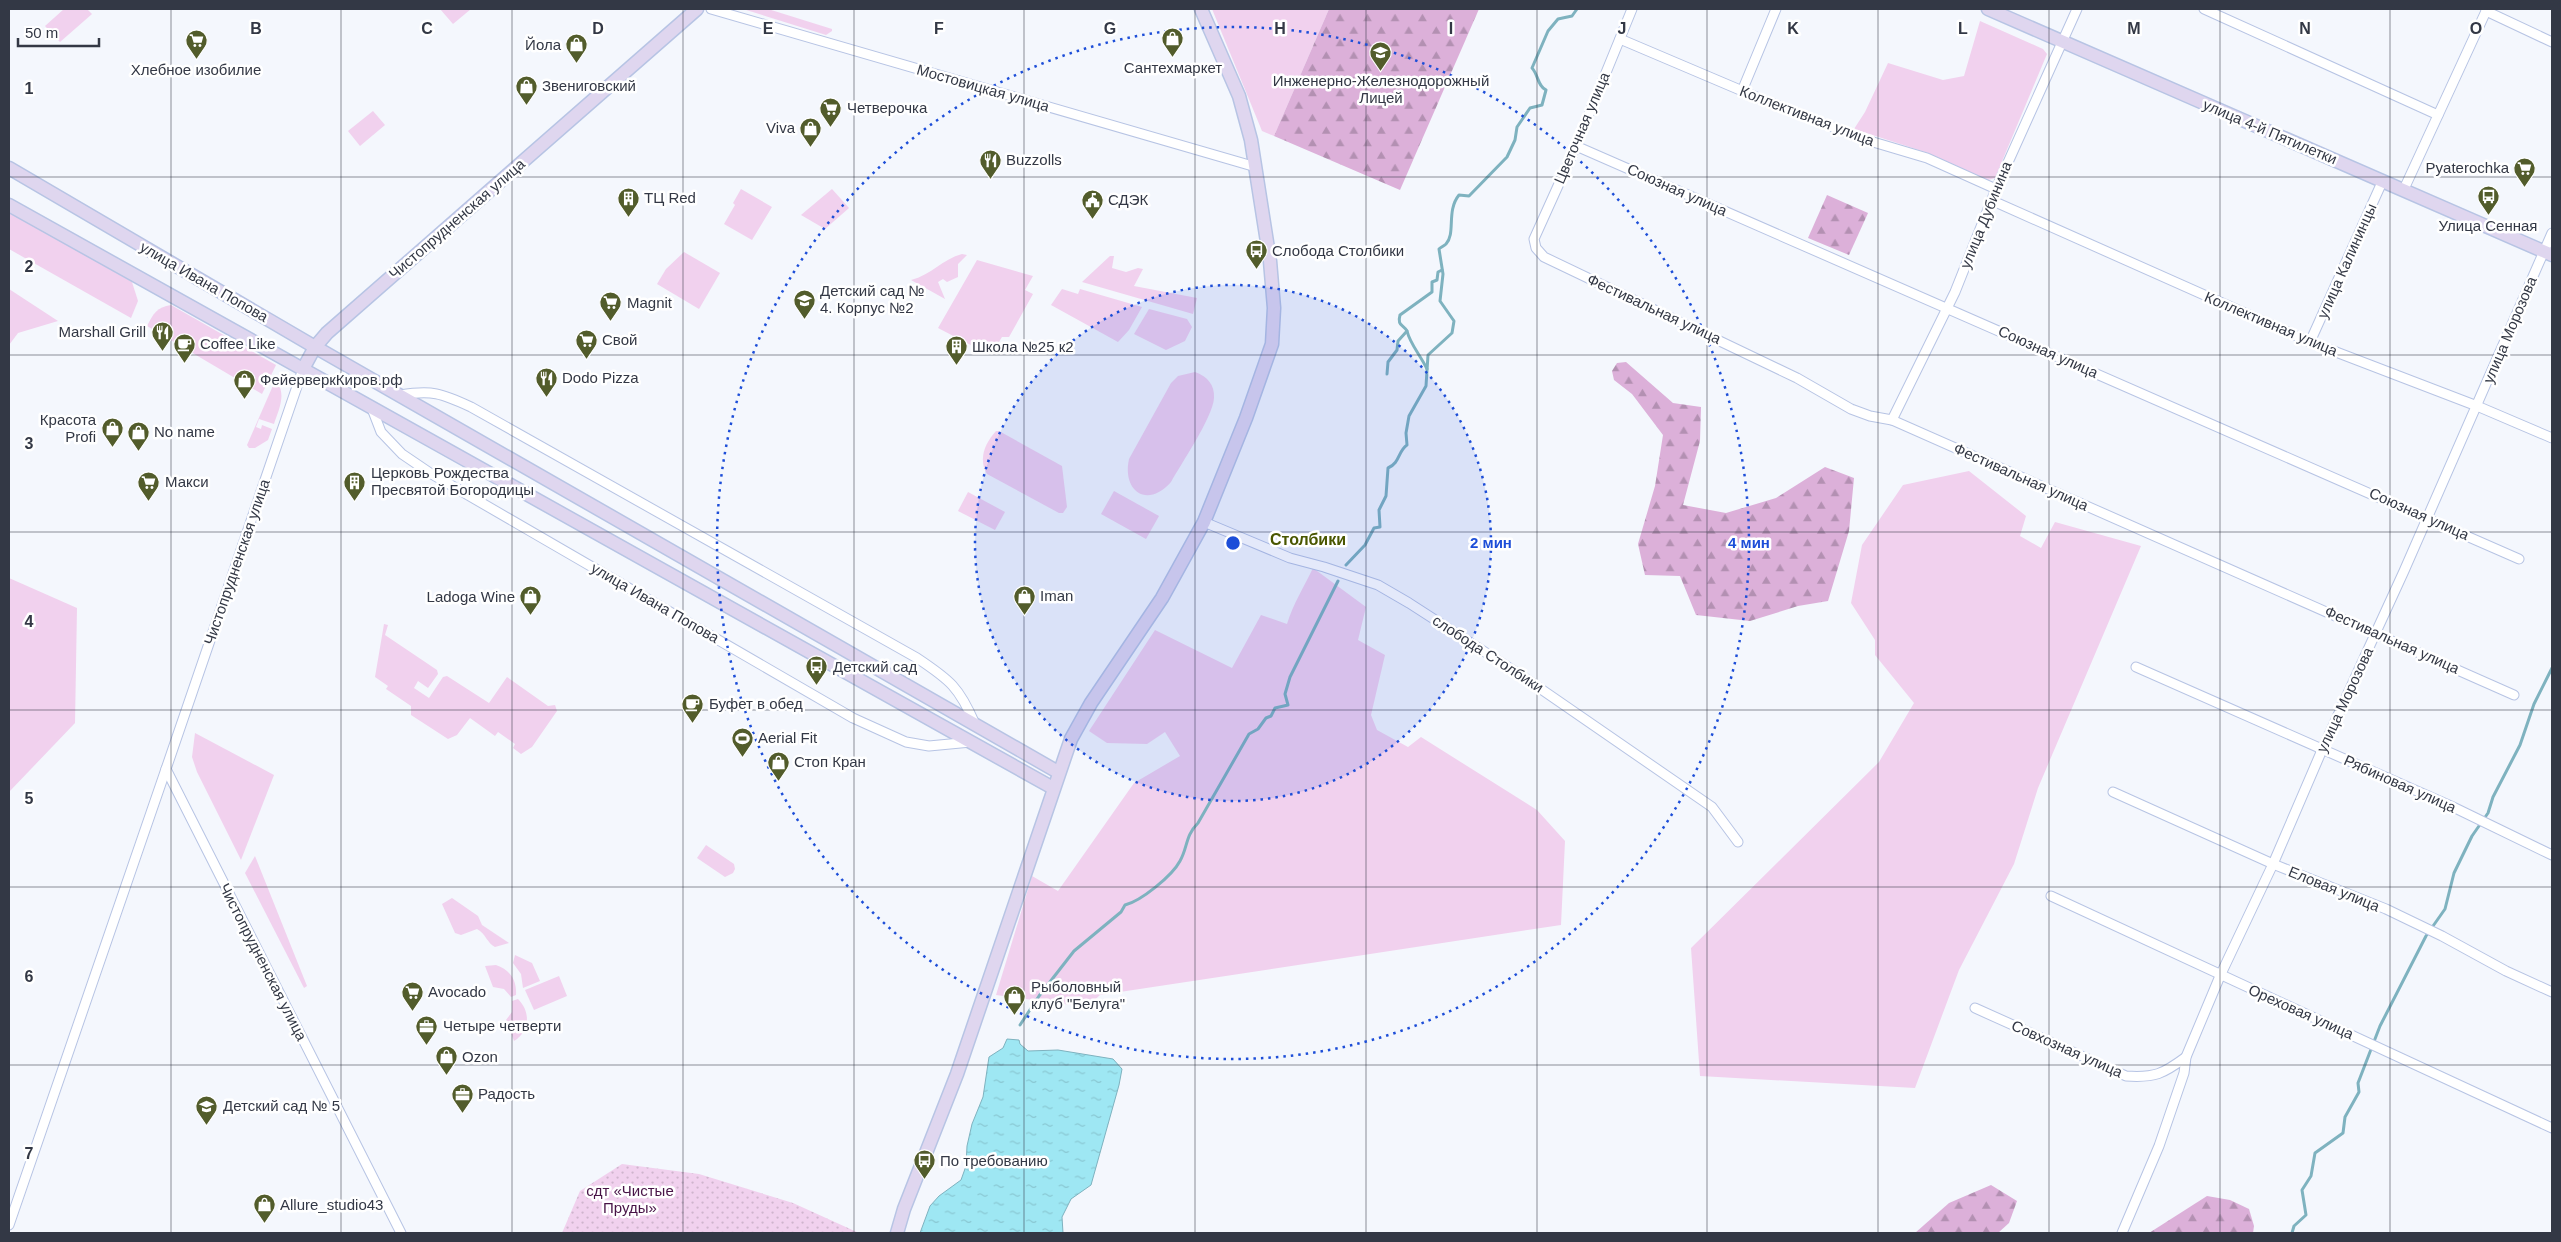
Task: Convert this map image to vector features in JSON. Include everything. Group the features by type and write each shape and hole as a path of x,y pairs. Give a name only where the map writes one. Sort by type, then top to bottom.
{"main road":[{"name":"Чистопрудненская улица","path":"304,369 315,347 327,333 697,9"},
{"path":"897,1233 904,1209 958,1074 1058,772 1071,739 1080,722 1162,598 1204,522 1262,374 1274,329 1270,261 1256,167 1239,96 1201,9"},
{"name":"улица 4-й Пятилетки","path":"1988,9 2548,253"},
{"name":"улица Ивана Попова","path":"9,168 315,347 1058,772"},
{"name":"улица Ивана Попова","path":"9,204 1053,788"}],"street":[{"name":"Мостовицкая улица","path":"711,9 1256,167"},
{"name":"Цветочная улица","path":"1536,248 1534,239 1576,146 1632,9"},
{"path":"1742,91 1776,9"},
{"name":"улица Дубинина","path":"1892,420 1947,307 1993,201 1996,189 2076,9"},
{"path":"2204,9 2438,115"},
{"path":"2404,189 2486,10 2552,42"},
{"name":"Коллективная улица","path":"1620,39 1742,91 1863,139 1927,158 1996,189"},
{"name":"Союзная улица","path":"1576,146 2519,559"},
{"name":"улица Калининцы","path":"2310,342 2383,180"},
{"name":"Коллективная улица","path":"1993,201 2310,342 2477,406 2552,438"},
{"name":"улица Морозова","path":"2122,1233 2159,1146 2184,1073 2186,1057 2220,976 2274,864 2322,750 2548,253 2552,233"},
{"name":"Фестивальная улица","path":"1536,248 1549,260 1797,378 1851,409 1870,416 1892,420 2376,632 2514,695"},
{"name":"Чистопрудненская улица","path":"304,369 166,769 401,1233"},
{"path":"399,395 423,392 444,394 471,407 917,658 949,680 964,698 975,725"},
{"name":"улица Ивана Попова","path":"371,406 381,432 402,454 430,473 853,718 906,742 929,746 971,742"},
{"name":"слобода Столбики","path":"1204,522 1290,558 1378,585 1409,603 1522,676 1712,807 1738,842"},
{"name":"Рябиновая улица","path":"2136,666 2476,818 2552,855"},
{"path":"9,1225 166,769"},
{"name":"Еловая улица","path":"2113,792 2274,864 2386,909 2423,926 2506,971 2552,992"},
{"name":"Ореховая улица","path":"2051,896 2220,976 2552,1128"},
{"name":"Совхозная улица","path":"1975,1008 2126,1076 2146,1078 2164,1073 2186,1057"}],"green space":[{"path":"64,9 87,9 92,14 60,42 45,26"},
{"path":"440,9 471,9 453,24"},
{"path":"743,9 768,9 832,29 832,31 826,35"},
{"path":"1212,9 1329,9 1274,136 1262,131"},
{"name":"Инженерно-Железнодорожный Лицей","path":"1329,9 1479,9 1400,190 1274,136"},
{"path":"1980,21 2043,49 2047,54 1995,178 1988,180 1928,153 1854,129 1865,112 1888,63 1943,80 1964,76"},
{"path":"373,111 385,125 360,146 348,131"},
{"path":"741,189 772,207 752,240 724,224 735,205 733,203"},
{"path":"832,189 849,208 825,229 801,215"},
{"path":"1827,195 1868,213 1849,255 1808,238"},
{"path":"9,210 132,282 138,301 131,318 9,249"},
{"path":"684,252 720,273 699,309 657,284 666,269"},
{"path":"962,254 967,255 958,264 958,277 947,282 943,279 938,282 945,299 911,280 925,275 949,259"},
{"path":"1110,256 1114,256 1112,268 1126,272 1138,268 1143,269 1134,286 1197,298 1193,314 1082,282"},
{"path":"977,260 1033,276 1025,290 1033,294 1009,337 1002,337 994,350 988,354 938,328"},
{"path":"9,289 58,321 18,333 9,345"},
{"path":"1062,289 1078,294 1080,289 1142,307 1129,330 1118,342 1051,305"},
{"path":"171,305 276,365 262,394 147,326 156,312 162,307"},
{"path":"1149,309 1187,319 1192,327 1185,341 1166,350 1134,334"},
{"path":"1626,362 1673,403 1701,407 1700,441 1683,505 1726,513 1776,498 1825,467 1854,478 1849,531 1828,601 1798,606 1750,621 1696,615 1680,576 1645,575 1638,544 1655,486 1663,435 1632,394 1614,380 1612,371 1617,363"},
{"path":"1195,372 1207,379 1212,385 1214,398 1208,417 1171,482 1162,490 1153,494 1145,495 1138,493 1129,480 1129,459 1171,383 1178,376"},
{"path":"275,381 281,391 281,402 274,424 259,419 256,427 261,429 262,425 272,429 268,440 255,448 249,448 247,445"},
{"path":"996,431 1062,466 1067,507 1063,513 1059,513 987,474 983,463 984,451"},
{"path":"1969,471 2026,516 2020,536 2041,548 2055,522 2141,546 2038,788 2014,864 1959,970 1915,1088 1700,1076 1691,948 1879,762 1914,703 1875,655 1875,640 1851,603 1862,545 1903,485"},
{"path":"1114,491 1159,516 1146,539 1101,514"},
{"path":"968,492 1005,512 995,530 958,511"},
{"path":"1313,568 1366,607 1358,640 1385,655 1371,715 1377,730 1408,747 1421,737 1537,810 1565,841 1561,925 1100,995 1087,1007 996,995 1032,876 1058,891 1134,783 1180,756 1165,732 1147,744 1107,743 1089,731 1155,630 1232,668 1261,615 1287,624 1295,603"},
{"path":"9,578 77,608 75,723 9,792"},
{"path":"384,624 388,625 385,635 437,670 438,674 428,688 418,681 414,688 429,698 443,677 447,676 489,703 507,677 548,706 555,705 557,711 532,747 521,754 513,748 515,744 498,732 495,736 470,718 457,735 448,739 411,715 411,706 386,689 388,686 375,677"},
{"path":"195,733 274,775 241,860 197,772 192,757"},
{"path":"706,845 734,864 735,869 733,873 725,877 697,858"},
{"path":"255,856 307,986 304,988 245,873"},
{"path":"452,898 478,916 482,925 509,943 495,947 477,929 461,935 455,933 442,904"},
{"path":"515,955 532,963 540,981 523,988 521,974 513,963"},
{"path":"496,965 512,976 516,995 511,997 504,989 493,987 485,966"},
{"path":"559,976 567,996 534,1010 525,990"},
{"path":"518,999 525,1010 527,1021 523,1032 514,1041 506,1020 512,1012 512,1001"},
{"name":"сдт «Чистые Пруды»","path":"622,1164 699,1174 793,1203 859,1233 562,1233 580,1191"},
{"path":"1991,1185 2017,1201 2009,1223 1998,1233 1915,1233 1949,1203"},
{"path":"2207,1196 2230,1200 2249,1209 2254,1226 2253,1233 2149,1233"}],"water":[{"path":"1007,1039 1019,1040 1020,1044 1028,1051 1058,1050 1113,1059 1122,1069 1091,1185 1071,1199 1062,1217 1063,1233 920,1233 930,1206 939,1196 961,1180 966,1166 967,1146 972,1124 983,1097 989,1057 1003,1048"}],"waterway":[{"path":"1346,565 1365,545 1374,528 1380,527 1379,510 1386,496 1388,468 1395,463 1407,445 1406,433 1409,416 1426,386 1428,355 1452,333 1454,321 1440,301 1443,274 1439,249 1449,239 1455,201 1459,195 1469,196 1507,157 1515,140 1517,127 1530,108 1542,105 1546,90 1541,86 1532,68 1548,31 1558,19 1572,16 1577,9"},
{"path":"1387,374 1388,362 1397,350 1398,341 1407,331 1400,323 1400,315 1432,292 1432,282 1437,280 1438,272 1442,270"},
{"path":"1407,331 1427,369"},
{"path":"1020,1025 1039,996 1074,951 1121,912 1125,905 1139,899 1176,867 1183,856 1191,832 1249,734 1258,729 1266,718 1271,716 1275,708 1288,705 1285,694 1290,677 1338,581"},
{"path":"2292,1233 2294,1226 2306,1215 2302,1190 2311,1176 2315,1153 2343,1133 2345,1117 2359,1092 2358,1083 2380,1026 2426,936 2445,909 2454,873 2472,836 2488,813 2493,797 2520,745 2534,704 2552,668"}],"place":[{"name":"Сантехмаркет","path":"1173,58"},
{"name":"Хлебное изобилие","path":"196,60"},
{"name":"Йола","path":"577,64"},
{"name":"Инженерно-Железнодорожный Лицей","path":"1381,72"},
{"name":"Звениговский","path":"526,105"},
{"name":"Четверочка","path":"831,127"},
{"name":"Viva","path":"811,147"},
{"name":"Buzzolls","path":"990,179"},
{"name":"Pyaterochka","path":"2525,187"},
{"name":"Улица Сенная","path":"2488,216"},
{"name":"ТЦ Red","path":"628,217"},
{"name":"СДЭК","path":"1092,219"},
{"name":"Слобода Столбики","path":"1256,270"},
{"name":"Детский сад № 4. Корпус №2","path":"804,319"},
{"name":"Magnit","path":"611,322"},
{"name":"Marshall Grill","path":"162,351"},
{"name":"Свой","path":"586,359"},
{"name":"Coffee Like","path":"184,363"},
{"name":"Школа №25 к2","path":"956,366"},
{"name":"Dodo Pizza","path":"546,397"},
{"name":"ФейерверкКиров.рф","path":"244,399"},
{"name":"Красота Profi","path":"112,448"},
{"name":"No name","path":"138,451"},
{"name":"Макси","path":"149,501"},
{"name":"Церковь Рождества Пресвятой Богородицы","path":"355,501"},
{"name":"Iman","path":"1024,615"},
{"name":"Ladoga Wine","path":"531,616"},
{"name":"Детский сад","path":"817,686"},
{"name":"Буфет в обед","path":"693,723"},
{"name":"Aerial Fit","path":"742,757"},
{"name":"Стоп Кран","path":"778,781"},
{"name":"Avocado","path":"412,1011"},
{"name":"Рыболовный клуб \"Белуга\"","path":"1015,1015"},
{"name":"Четыре четверти","path":"427,1045"},
{"name":"Ozon","path":"446,1076"},
{"name":"Радость","path":"462,1113"},
{"name":"Детский сад № 5","path":"207,1125"},
{"name":"По требованию","path":"924,1180"},
{"name":"Allure_studio43","path":"264,1224"}],"district":[{"name":"Столбики","path":"1308,539"}]}
